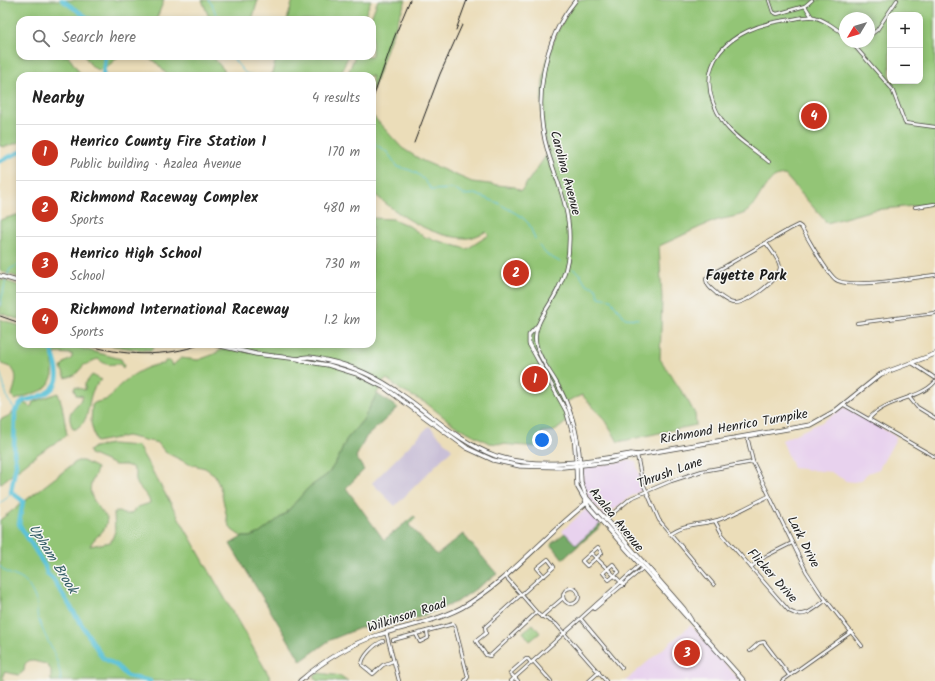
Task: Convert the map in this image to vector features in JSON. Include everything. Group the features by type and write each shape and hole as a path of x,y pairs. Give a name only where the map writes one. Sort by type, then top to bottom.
{"main road":[{"path":"3,277 16,281"},
{"name":"Richmond Henrico Turnpike","path":"230,348 256,354 299,359 328,365 357,374 385,388 461,444 484,457 520,466 547,468 631,454 637,455 810,425 827,417 844,405 881,374 935,354"},
{"name":"Azalea Avenue","path":"578,464 577,486 588,502 744,681"},
{"name":"Wilkinson Road","path":"300,681 342,650 386,632 431,621 452,612 481,596 588,502"}],"street":[{"name":"Carolina Avenue","path":"567,263 569,241 568,214 545,142 541,95 547,58 561,23 576,0"},
{"path":"769,0 773,12 777,14 805,6 812,0"},
{"path":"875,32 897,0"},
{"path":"805,6 812,17"},
{"path":"769,162 736,135 724,122 708,85 709,76 719,52 740,35 753,28 778,21 812,17 839,31"},
{"path":"856,48 892,89 905,123 935,127"},
{"path":"915,207 935,204"},
{"path":"766,243 780,268 776,277 765,288 742,301 733,303 723,298 707,284 707,278 710,275 766,243 799,225 836,280 846,284 858,284 935,275"},
{"name":"Azalea Avenue","path":"567,263 559,288 538,325 530,335 529,344 566,411 574,438 578,464"},
{"path":"857,323 935,313"},
{"name":"Azalea Avenue","path":"538,325 536,346 540,357 571,411 578,440 578,464"},
{"path":"912,362 935,378"},
{"path":"869,419 877,411 909,397 931,386 935,382"},
{"path":"909,397 917,407 935,418"},
{"path":"844,405 935,457"},
{"name":"Lark Drive","path":"747,436 753,462 809,575 826,600 862,646"},
{"path":"637,455 646,491 655,513 670,534 714,584"},
{"name":"Thrush Lane","path":"604,521 631,498 646,491 696,473 753,462"},
{"path":"670,534 680,527 716,520 769,496"},
{"name":"Flicker Drive","path":"716,520 722,534 787,609 793,613 806,614 826,600"},
{"path":"751,567 766,556 792,543"},
{"path":"598,547 602,552 587,566 582,560 591,553 598,547"},
{"path":"591,553 624,584"},
{"path":"536,613 490,656 486,655 477,644 476,641 486,633 485,627 554,567 548,560 537,567 543,575"},
{"path":"614,564 619,572 616,575 608,580 603,573 614,564"},
{"path":"510,681 565,634 621,581 643,565"},
{"path":"591,610 599,606 643,565"},
{"path":"504,576 536,613 541,617 555,622 606,681"},
{"path":"541,617 563,598 562,594 571,587 580,597 571,605 563,598"},
{"path":"581,619 622,668"},
{"path":"393,640 451,624 455,625 468,677 465,681"},
{"path":"416,634 420,642 427,640 428,638 426,631"},
{"path":"386,632 399,681"},
{"path":"782,681 826,652 851,632"},
{"path":"383,641 376,645 363,659 362,665 374,674 383,666 394,661"},
{"path":"750,651 759,643 765,643 789,675"},
{"path":"518,681 511,675 511,672 528,659 551,681"},
{"path":"589,681 599,672"}],"shaded area":[{"path":"845,407 897,437 879,469 868,473 860,481 853,482 846,481 831,472 793,468 782,440 822,422"},
{"path":"429,426 452,449 395,506 372,483"},
{"path":"633,460 636,462 643,489 627,499 605,517 589,498 583,485 582,471 586,467"},
{"path":"587,508 601,523 576,545 562,531"},
{"path":"691,625 740,681 625,681"}],"green space":[{"path":"0,0 164,0 158,16 16,16 16,60 71,60 79,72 16,72 16,143 5,147 0,146"},
{"path":"202,0 258,0 253,16 208,16"},
{"path":"293,0 371,0 365,16 288,16"},
{"path":"378,0 406,0 376,80 376,72 349,72 353,60 376,60 376,16 372,16"},
{"path":"576,0 935,0 935,204 873,210 827,223 785,175 777,176 771,180 755,203 745,213 715,221 659,246 662,298 660,359 688,401 695,414 696,425 618,442 606,421 582,395 563,403 569,420 555,431 542,432 538,447 489,443 454,425 426,403 402,391 387,379 383,382 363,420 346,440 338,459 328,474 308,488 286,513 260,533 250,537 242,537 232,530 228,523 221,490 215,475 205,468 189,464 165,452 158,443 127,436 96,442 91,423 92,405 96,402 109,398 117,388 132,376 151,366 164,364 165,361 170,361 172,366 181,358 198,360 225,348 376,348 376,218 393,219 409,226 425,237 467,249 489,235 486,232 467,238 452,237 427,229 403,216 376,195 376,119 402,148 423,161 472,182 515,187 521,191 548,153 544,133 542,93 544,74 556,36"},
{"path":"87,60 115,60 101,70 93,67"},
{"path":"152,60 215,60 224,72 165,72 155,61"},
{"path":"276,60 346,60 342,72 272,72"},
{"path":"16,215 16,277 0,271 0,220"},
{"path":"0,279 16,285 16,319 0,313"},
{"path":"0,319 16,325 16,348 81,348 121,359 124,365 123,368 120,364 110,365 98,359 84,365 75,375 66,378 61,368 64,363 72,358 72,354 56,353 53,358 53,375 49,384 43,390 15,400 12,395 16,381 14,371 0,362"},
{"path":"128,348 153,348 152,350"},
{"path":"92,375 102,380 97,384 91,395 86,418 76,429 73,429 70,413 83,396 76,395 74,389 75,387 85,390 85,384"},
{"path":"58,393 62,405 67,435 38,454 0,484 0,420 10,415 24,403 31,407 33,402"},
{"path":"377,394 398,408 366,437 356,457 364,470 346,488 384,540 414,516 416,518 409,525 437,555 463,534 497,574 457,602 415,619 360,628 330,640 301,661 230,544 242,537 250,537 260,533 286,513 308,488 328,474 338,459 346,440 363,420"},
{"path":"111,444 138,446 272,681 51,681 51,670 46,664 29,660 25,664 24,671 19,675 4,672 4,681 0,681 0,520 77,461 83,461 97,468 90,489 92,498 107,518 105,528 90,546 111,542 115,531 114,513 117,511 123,514 130,514 138,507 150,503 147,495 137,483 136,474 132,467 115,465 90,454 89,451 94,447"},
{"path":"600,524 601,526 563,559 551,544 565,533 576,545"},
{"path":"533,624 540,633 530,641 523,632"},
{"path":"319,673 341,676 348,681 317,681 313,676"}],"waterway":[{"path":"62,0 85,16"},
{"path":"208,0 212,4 216,16"},
{"path":"103,72 105,60"},
{"path":"234,60 244,72"},
{"path":"376,145 387,152 398,167 418,174 432,190 453,189 464,195 475,194 498,203 522,217 529,224 535,239"},
{"path":"0,161 16,154"},
{"path":"539,246 547,255 560,262"},
{"path":"7,276 10,269 16,266"},
{"path":"573,269 580,274 586,284 596,288 599,297 610,299 625,318 638,319"},
{"path":"0,306 6,279"},
{"name":"Upham Brook","path":"51,348 56,366 56,382 46,394 23,401 15,411 14,452 16,464 11,492 23,501 19,524 45,566 47,574 53,579 102,657 117,666 127,676 150,681"},
{"path":"0,372 8,400 15,409"},
{"path":"0,503 7,498 11,492"},
{"path":"0,566 6,572 24,581 31,590 37,603 38,618 58,664 61,681"}],"railway":[{"path":"376,90 394,38 410,0"},
{"path":"456,30 467,0"},
{"path":"414,143 440,74 462,25"},
{"path":"0,316 16,322"},
{"path":"98,348 143,354 173,352 191,348"}],"place":[{"name":"Richmond International Raceway","path":"814,116"},
{"name":"Richmond Raceway Complex","path":"516,273"},
{"name":"Henrico County Fire Station 1","path":"535,379"},
{"name":"Henrico High School","path":"687,653"}],"district":[{"name":"Fayette Park","path":"746,276"}]}
